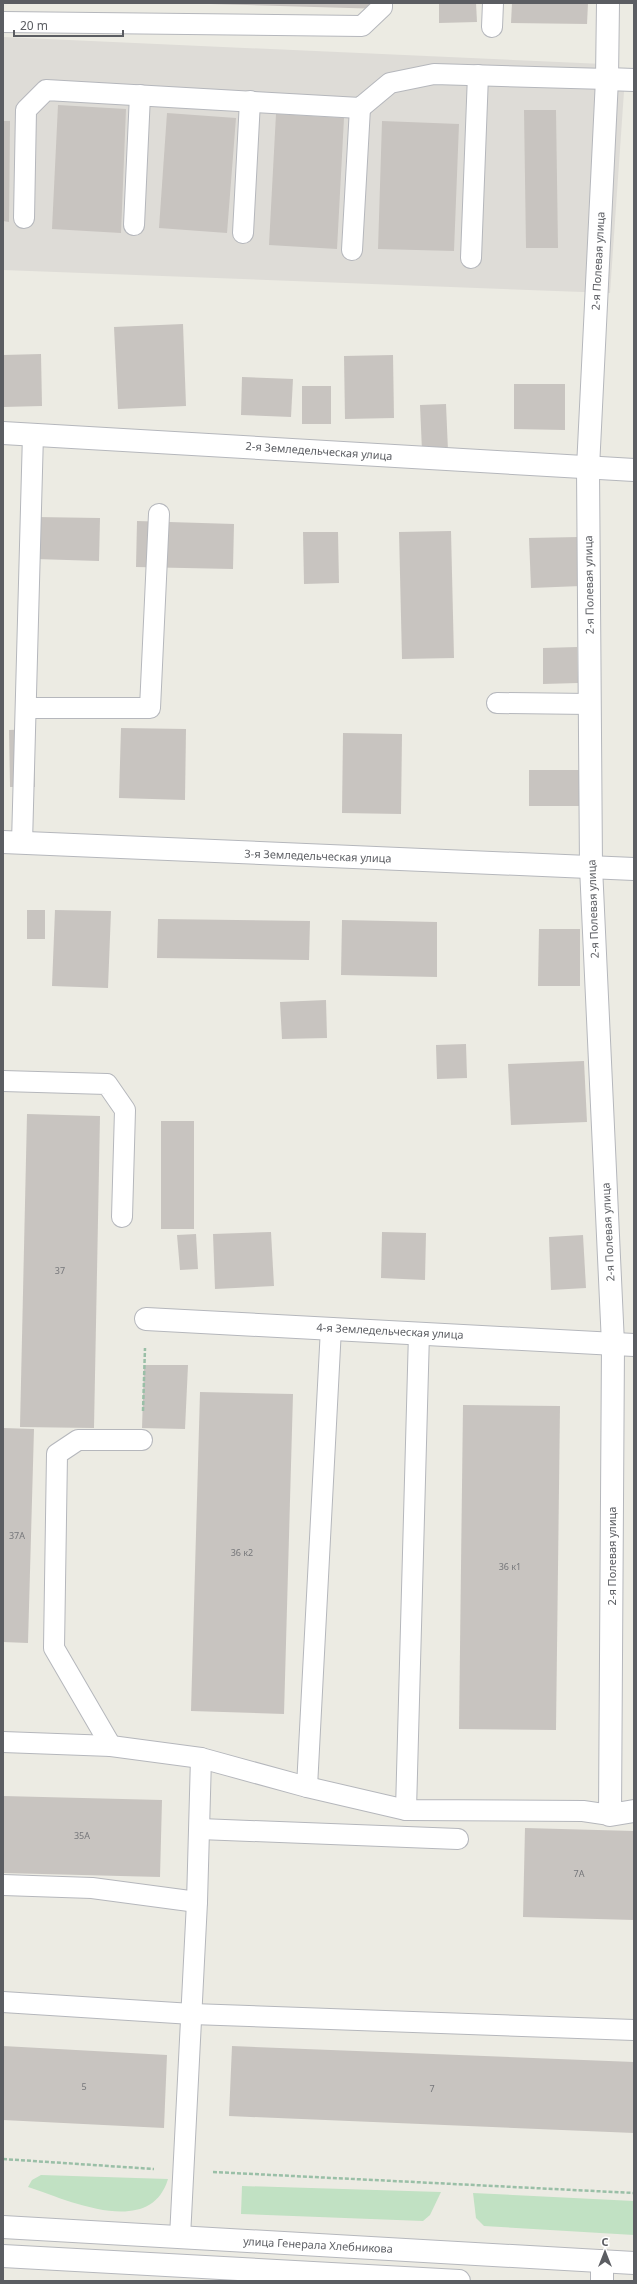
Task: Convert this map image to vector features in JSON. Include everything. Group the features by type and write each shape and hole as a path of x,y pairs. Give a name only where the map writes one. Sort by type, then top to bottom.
{"street":[{"name":"2-я Полевая улица","path":"608,3 607,79 588,468 591,867 624,1344 610,1815"},
{"path":"607,79 634,80"},
{"name":"2-я Земледельческая улица","path":"3,432 634,470"},
{"name":"3-я Земледельческая улица","path":"12,843 634,868"},
{"name":"4-я Земледельческая улица","path":"146,1320 331,1328 624,1344"},
{"path":"610,1815 634,1811"},
{"name":"улица Генерала Хлебникова","path":"3,2226 180,2237 602,2271 634,2263"},
{"path":"3,2256 459,2281"}],"lane":[{"path":"3,22 362,26 382,7 382,3"},
{"path":"492,27 493,3"},
{"path":"24,218 26,110 46,90 360,108 390,83 434,74 607,79"},
{"path":"471,258 478,75"},
{"path":"134,224 140,95"},
{"path":"243,233 250,101"},
{"path":"352,250 360,108"},
{"path":"12,843 26,708 33,434"},
{"path":"26,708 150,708 159,514"},
{"path":"497,703 590,704"},
{"path":"3,1081 107,1084 125,1110 122,1217"},
{"path":"307,1787 331,1328"},
{"path":"406,1810 419,1333"},
{"path":"111,1746 54,1648 57,1454 78,1440 142,1440"},
{"path":"3,1742 111,1746 200,1758 307,1787 406,1810 583,1811 610,1815"},
{"path":"180,2237 197,1902 200,1829 200,1758"},
{"path":"200,1829 458,1839"},
{"path":"3,1885 92,1888 197,1902"},
{"path":"3,2002 192,2014 634,2030"}],"path":[{"path":"142,1440 146,1320"},
{"path":"3,2159 184,2171 234,2172 634,2193"}],"shaded area":[{"path":"3,37 603,64 625,77 610,293 3,270"}],"green space":[{"path":"41,2175 168,2179 158,2197 144,2207 126,2211 106,2210 85,2206 28,2187 32,2180"},
{"path":"242,2186 441,2192 430,2215 423,2221 241,2214"},
{"path":"473,2193 634,2201 634,2235 484,2226 476,2218"}],"building":[{"path":"173,3 384,3 384,9"},
{"path":"439,3 476,3 477,22 439,23"},
{"path":"512,3 588,3 587,24 511,23"},
{"path":"58,105 126,109 121,233 52,229"},
{"path":"524,110 556,110 558,248 526,248"},
{"path":"167,113 236,118 227,233 159,228"},
{"path":"276,114 344,118 337,249 269,245"},
{"path":"3,121 10,121 9,222 3,221"},
{"path":"382,121 459,124 454,251 378,249"},
{"path":"183,324 186,406 118,409 114,327"},
{"path":"41,354 42,406 3,407 3,355"},
{"path":"393,355 394,418 345,419 344,356"},
{"path":"242,377 293,379 291,417 241,415"},
{"path":"514,384 565,384 565,430 514,429"},
{"path":"302,386 331,386 331,424 302,424"},
{"path":"446,404 448,451 422,451 420,405"},
{"path":"36,517 100,518 99,561 35,559"},
{"path":"137,521 234,524 233,569 136,567"},
{"path":"451,531 454,658 402,659 399,532"},
{"path":"303,532 338,532 339,583 304,584"},
{"path":"579,537 581,586 531,588 529,538"},
{"path":"577,647 578,683 543,684 543,648"},
{"path":"121,728 186,729 185,800 119,798"},
{"path":"34,729 35,787 10,787 9,730"},
{"path":"343,733 402,734 401,814 342,813"},
{"path":"529,770 581,770 581,806 529,806"},
{"path":"27,910 45,910 45,939 27,939"},
{"path":"55,910 111,911 108,988 52,986"},
{"path":"158,919 310,921 309,960 157,958"},
{"path":"342,920 437,922 437,977 341,975"},
{"path":"539,929 580,929 580,986 538,986"},
{"path":"326,1000 327,1038 282,1039 280,1002"},
{"path":"466,1044 467,1078 437,1079 436,1045"},
{"path":"584,1061 587,1122 511,1125 508,1064"},
{"path":"27,1114 100,1116 94,1428 20,1427"},
{"path":"161,1121 194,1121 194,1229 161,1229"},
{"path":"271,1232 274,1286 215,1289 213,1234"},
{"path":"382,1232 426,1233 425,1280 381,1278"},
{"path":"196,1234 198,1269 180,1270 177,1235"},
{"path":"583,1235 586,1288 551,1290 549,1237"},
{"path":"144,1365 188,1365 185,1429 142,1428"},
{"path":"200,1392 293,1394 284,1714 191,1711"},
{"path":"463,1405 560,1406 556,1730 459,1729"},
{"path":"3,1428 34,1429 28,1643 3,1642"},
{"path":"3,1796 162,1800 160,1877 3,1873"},
{"path":"525,1828 634,1831 634,1920 523,1917"},
{"path":"3,2046 167,2055 164,2128 3,2120"},
{"path":"232,2046 634,2062 634,2133 229,2116"}]}
